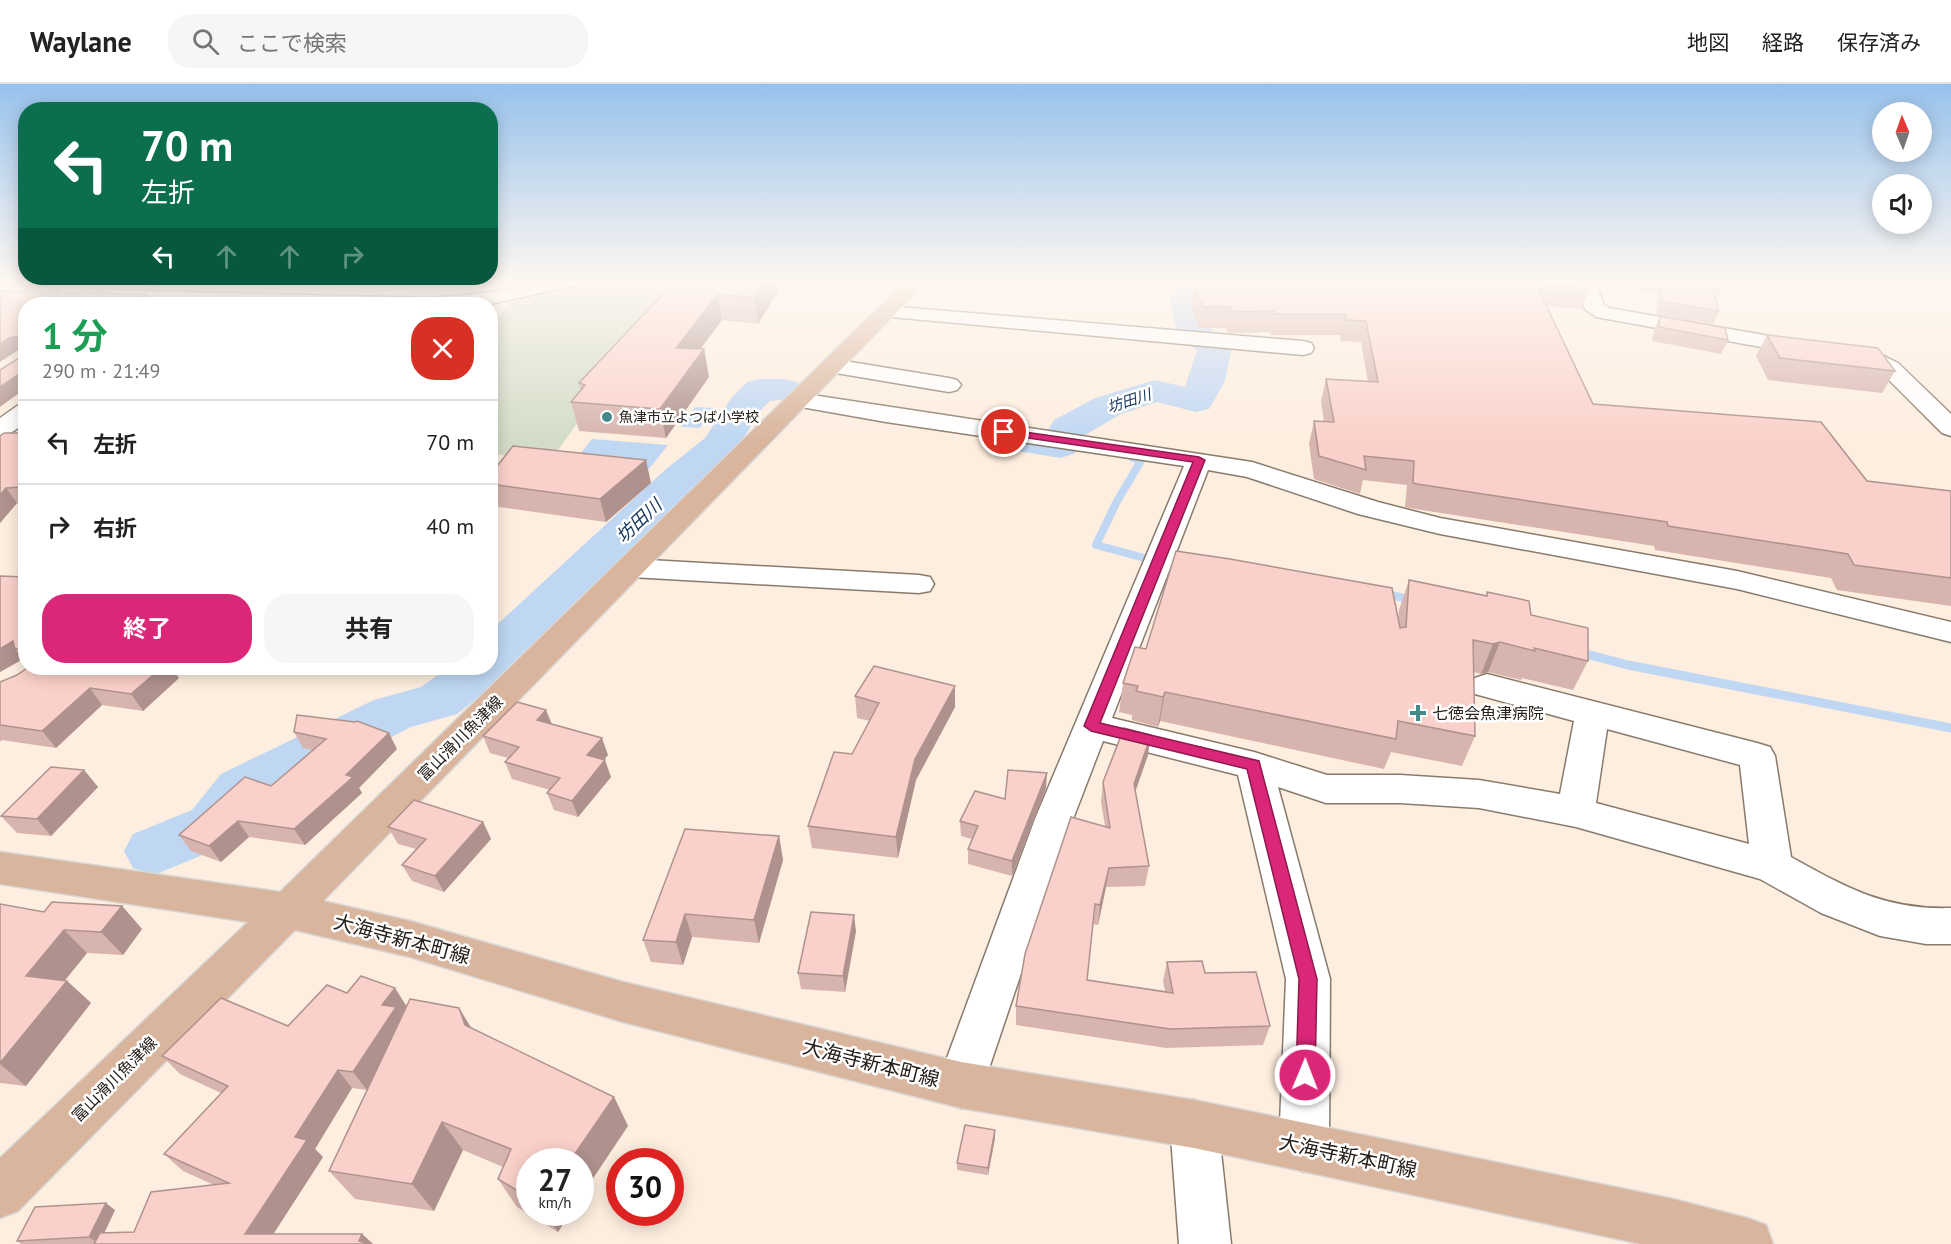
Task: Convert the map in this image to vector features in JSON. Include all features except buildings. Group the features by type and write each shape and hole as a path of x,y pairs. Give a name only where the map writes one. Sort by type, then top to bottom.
{"main road":[{"name":"富山滑川魚津線","path":"0,1193 864,334"},
{"name":"大海寺新本町線","path":"0,868 286,910 410,939 623,1002 961,1085 1194,1124 1674,1225 1747,1244"}],"street":[{"path":"1143,334 1303,348"},
{"path":"1723,334 1876,361 1890,368 1951,428"},
{"path":"832,366 949,385"},
{"path":"799,400 1252,470 1368,508 1440,526 1737,580 1951,632"},
{"path":"0,430 18,417"},
{"path":"0,430 18,432"},
{"path":"961,1085 1054,819 1199,460"},
{"path":"631,568 919,584"},
{"path":"1487,686 1756,756 1772,866"},
{"path":"1576,812 1592,715"},
{"path":"1091,726 1254,765 1326,789 1400,789 1479,794 1576,812 1772,866 1841,904 1879,920 1927,928 1951,926"},
{"path":"1254,765 1308,979 1304,1147"},
{"path":"1194,1124 1205,1244"}],"green space":[{"path":"498,334 641,334 551,460 498,455"}],"water":[{"path":"695,407 713,408 700,428 681,427"},
{"path":"592,439 668,445 649,469 574,462"}],"waterway":[{"name":"坊田川","path":"1003,438 1060,446 1068,428 1108,406 1155,391 1196,401 1207,381 1215,347 1196,334"},
{"name":"坊田川","path":"498,652 680,479 720,446 745,405 760,390 784,390"},
{"path":"1133,458 1142,459 1116,503 1096,545 1156,561"},
{"path":"1386,597 1387,594 1412,600"},
{"path":"1578,652 1628,665 1951,728"},
{"name":"坊田川","path":"154,851 213,826 241,789 393,713 438,701 473,675"}],"place":[{"name":"魚津市立よつば小学校","path":"607,417"},
{"name":"七徳会魚津病院","path":"1418,713"}],"route":[{"path":"1004,432 1199,460 1091,726 1254,765 1308,979 1305,1075"}]}
